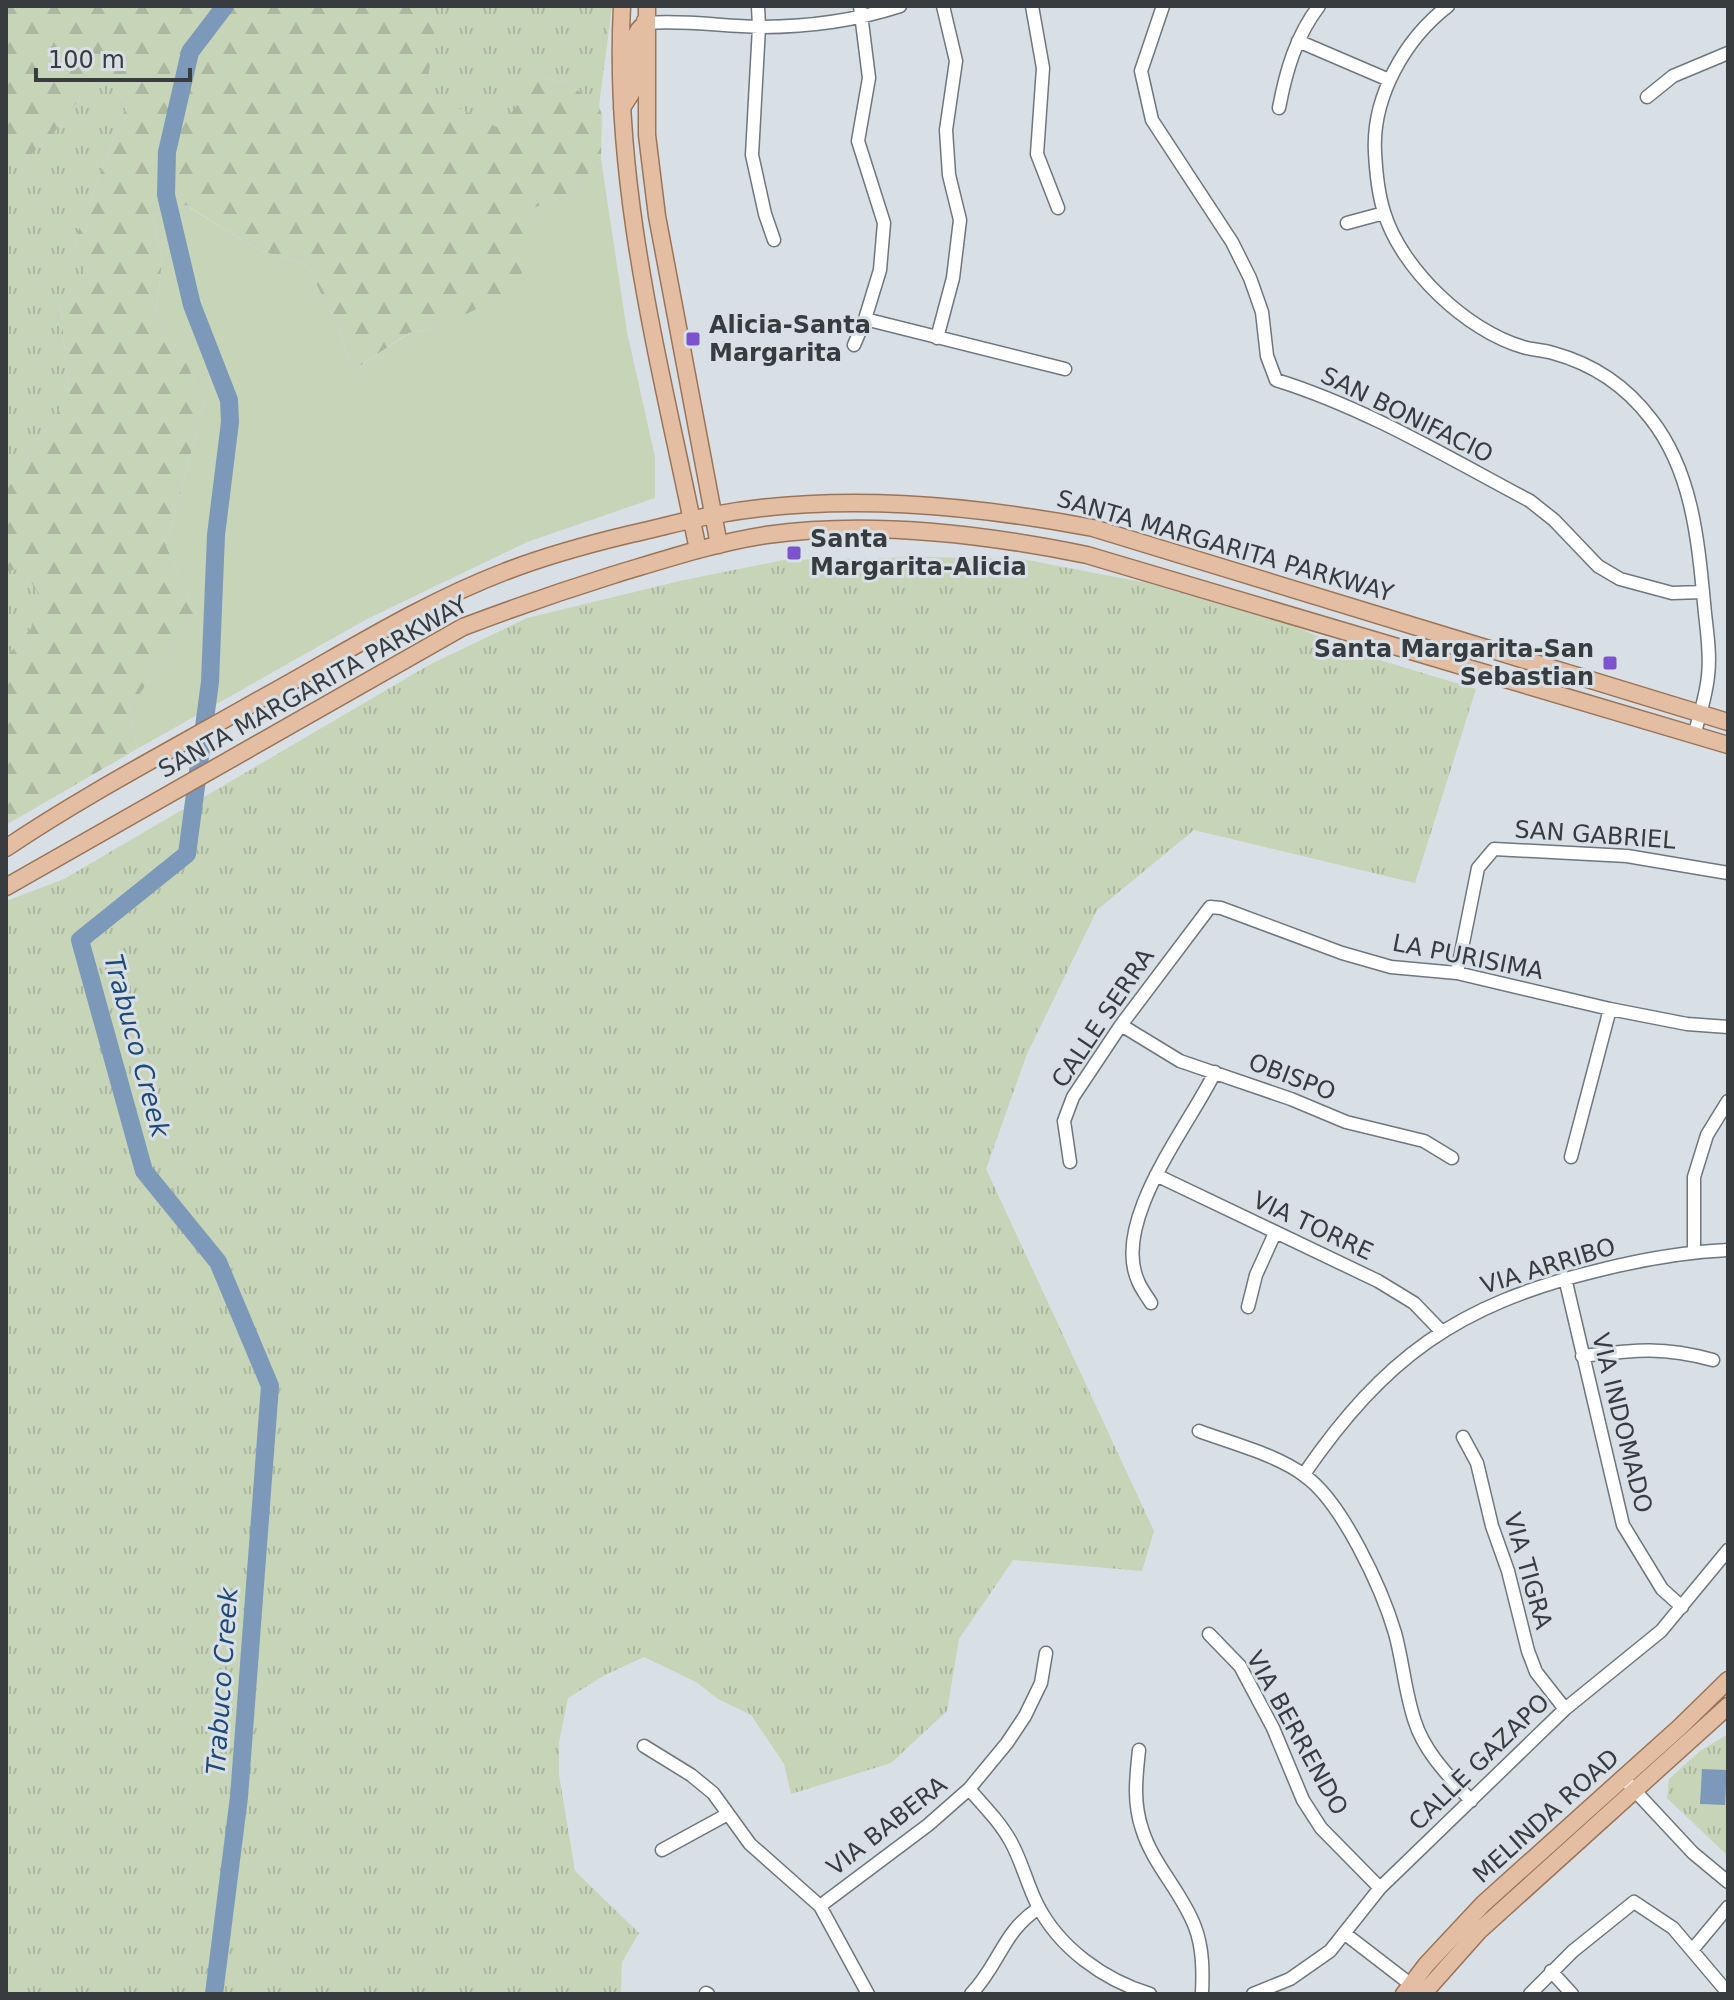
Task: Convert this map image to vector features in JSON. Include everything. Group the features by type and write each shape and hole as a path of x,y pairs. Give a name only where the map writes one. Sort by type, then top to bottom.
{"main road":[{"path":"622,6 623,137 632,220 698,550"},
{"path":"636,6 647,14"},
{"path":"622,109 635,86 634,36 647,14"},
{"path":"647,14 647,135 657,216 719,545"},
{"name":"SANTA MARGARITA PARKWAY","path":"11,844 362,643 437,602 504,572 593,543 715,515 832,503 890,504 1024,515 1093,528 1728,722"},
{"name":"SANTA MARGARITA PARKWAY","path":"6,887 463,627 530,601 698,550 767,535 860,530 941,533 1060,549 1134,568 1728,745"},
{"name":"MELINDA ROAD","path":"1415,1992 1483,1904 1728,1680"},
{"name":"MELINDA ROAD","path":"1415,1992 1728,1706"}],"street":[{"path":"758,6 752,155 774,240"},
{"path":"647,14 759,27 817,24 861,12 900,6"},
{"path":"937,338 953,278 960,220 949,175 946,130 956,61 943,6"},
{"path":"1032,6 1043,68 1037,154 1058,208"},
{"name":"SAN BONIFACIO","path":"1163,6 1141,71 1152,120 1232,242 1250,278 1262,312 1267,356 1276,380 1318,393 1358,411 1530,501 1554,520 1598,566 1620,579 1672,593 1703,592"},
{"path":"1279,108 1285,75 1298,41 1319,6"},
{"path":"1448,6 1434,16 1409,46 1389,80 1374,140 1377,181 1384,213 1410,263 1432,288 1495,336 1524,348 1549,351 1582,362 1621,386 1652,420 1677,462 1690,502 1709,662 1701,713 1694,735"},
{"path":"854,345 880,270 884,223 858,141 869,78 861,12"},
{"path":"1298,41 1389,80"},
{"path":"1647,97 1673,76 1728,53"},
{"path":"1347,223 1384,213"},
{"path":"865,319 1065,369"},
{"name":"SAN GABRIEL","path":"1457,973 1478,868 1494,849 1627,856 1728,873"},
{"name":"LA PURISIMA","path":"1207,909 1221,908 1342,953 1391,967 1457,973 1610,1009 1687,1024 1728,1027"},
{"name":"CALLE SERRA","path":"1070,1162 1064,1121 1073,1097 1121,1025 1207,909"},
{"path":"1571,1157 1610,1009"},
{"name":"OBISPO","path":"1121,1025 1180,1061 1291,1099 1346,1122 1424,1141 1452,1158"},
{"path":"1151,1303 1137,1280 1133,1235 1139,1212 1156,1175 1215,1072"},
{"path":"1694,1251 1694,1177 1707,1135 1728,1101"},
{"name":"VIA TORRE","path":"1156,1175 1378,1281 1414,1303 1441,1331"},
{"path":"1248,1307 1256,1275 1275,1233"},
{"name":"VIA ARRIBO","path":"1304,1474 1355,1405 1384,1375 1463,1317 1515,1294 1565,1278 1694,1251 1728,1250"},
{"name":"VIA INDOMADO","path":"1565,1278 1623,1525 1662,1589 1682,1607"},
{"path":"1582,1356 1644,1348 1686,1352 1713,1360"},
{"path":"1199,1431 1304,1474 1320,1488 1350,1531 1394,1630 1415,1723 1427,1749 1471,1801"},
{"name":"VIA TIGRA","path":"1463,1437 1477,1463 1528,1651 1536,1672 1565,1709"},
{"name":"CALLE GAZAPO","path":"1253,1994 1269,1991 1309,1968 1330,1951 1380,1888 1565,1709 1661,1631 1728,1550"},
{"name":"VIA BERRENDO","path":"1209,1634 1240,1666 1273,1728 1303,1800 1321,1828 1380,1888"},
{"name":"VIA BABERA","path":"820,1906 928,1825 969,1789 1025,1716 1041,1683 1046,1653"},
{"path":"644,1746 691,1775 713,1793 750,1844 820,1906 868,1994"},
{"path":"1139,1750 1134,1793 1142,1830 1195,1927 1203,1961 1202,1994"},
{"path":"1623,1778 1693,1853 1728,1882"},
{"path":"969,1789 1010,1840 1039,1908 1066,1943 1097,1971 1129,1991 1150,1994"},
{"path":"662,1850 728,1814"},
{"path":"1530,1994 1551,1971 1634,1902 1673,1928 1728,1993"},
{"path":"1693,1949 1728,1907"},
{"path":"971,1994 986,1979 1021,1920 1039,1908"},
{"path":"1344,1933 1415,1992"},
{"path":"1551,1971 1572,1994"}],"green space":[{"path":"6,6 425,6 540,77 568,83 599,106 602,115 601,159 573,192 526,211 521,286 441,327 409,333 352,371 339,327 306,265 259,250 186,205 153,216 162,261 156,315 188,366 204,405 166,546 196,613 129,709 137,749 6,825 6,657 31,628 21,567 6,573 6,491 69,394 60,301 85,274 75,239 127,104 99,73 54,133 17,168 6,140"},
{"path":"425,6 612,6 599,106 568,83 540,77 499,128 426,92 437,16"},
{"path":"99,73 127,104 75,239 86,274 60,301 69,394 6,491 6,140 18,167 54,133"},
{"path":"601,159 627,332 655,457 655,498 527,542 367,619 137,749 129,709 196,613 166,546 204,405 188,366 156,315 162,261 153,216 185,205 259,250 306,265 339,327 352,371 410,333 441,327 526,211 573,192"},
{"path":"1022,559 1147,583 1294,626 1353,652 1476,689 1415,883 1194,830 1097,910 1027,1054 986,1169 1154,1531 1142,1571 1013,1560 959,1639 947,1711 891,1763 791,1794 784,1764 751,1715 718,1699 696,1682 644,1657 605,1675 568,1698 559,1742 559,1775 575,1871 639,1933 622,1962 621,1994 6,1994 6,901 64,879 429,665 527,618 684,580 784,560"},
{"path":"21,567 40,596 31,628 6,657 6,573"},
{"path":"1728,1734 1728,1856 1667,1798 1669,1779 1700,1751"}],"water":[{"path":"1702,1769 1727,1770 1725,1805 1700,1804"}],"waterway":[{"name":"Trabuco Creek","path":"214,1994 239,1797 270,1386 218,1262 144,1171 80,940 187,854 210,682 216,535 230,422 229,400 192,305 166,195 167,152 190,52 225,6"}],"place":[{"name":"Alicia-Santa Margarita","path":"693,339"},
{"name":"Santa Margarita-Alicia","path":"794,553"},
{"name":"Santa Margarita-San Sebastian","path":"1610,663"}]}
